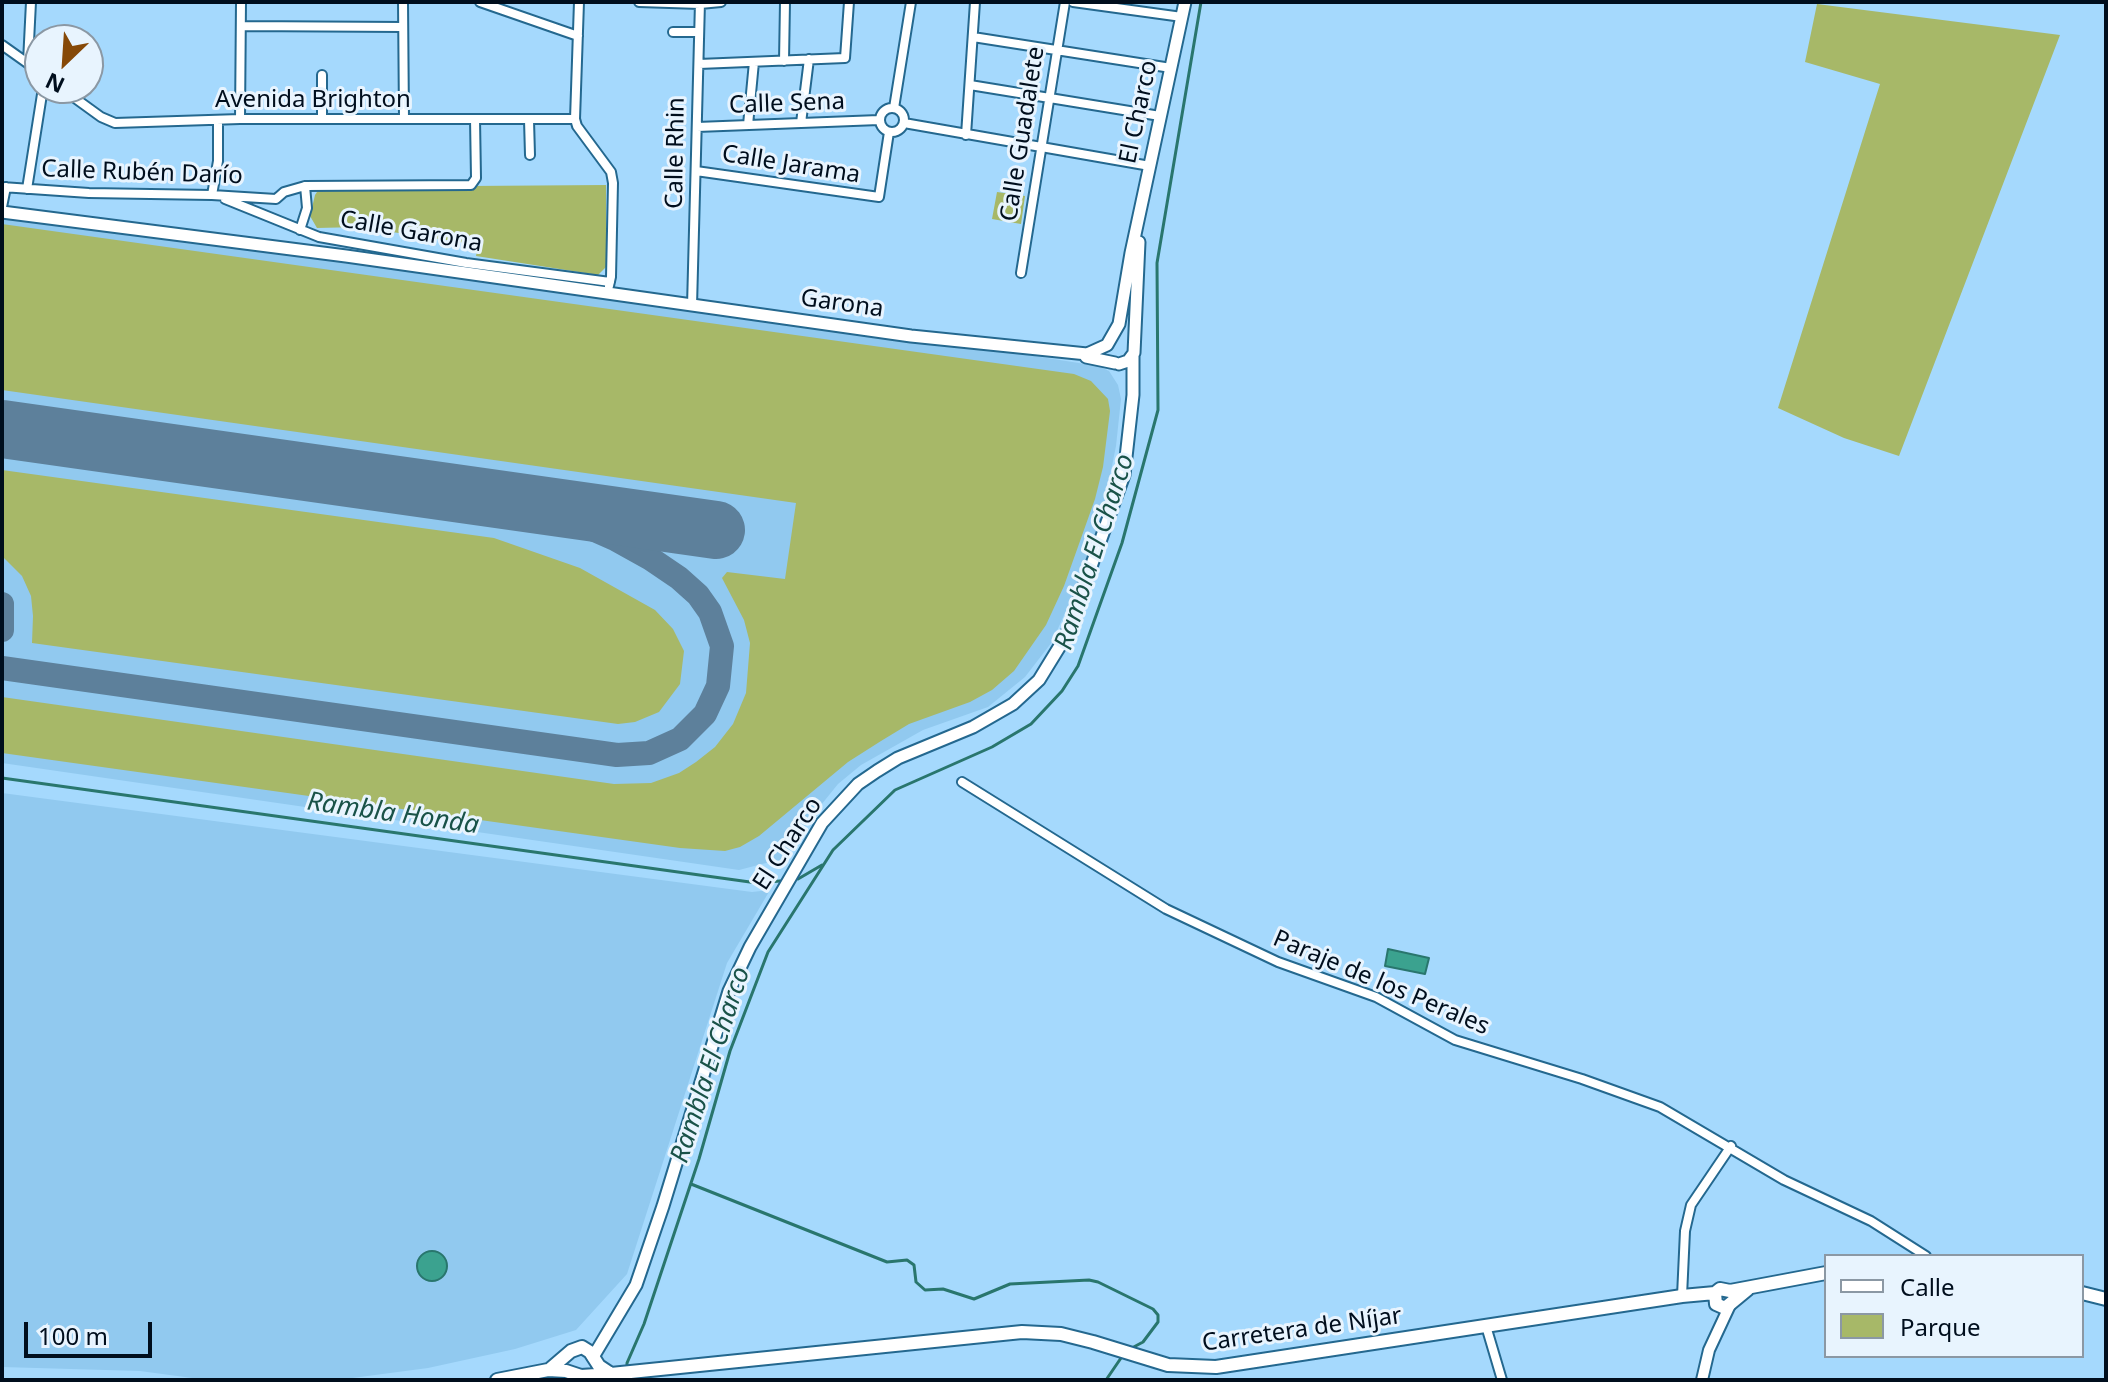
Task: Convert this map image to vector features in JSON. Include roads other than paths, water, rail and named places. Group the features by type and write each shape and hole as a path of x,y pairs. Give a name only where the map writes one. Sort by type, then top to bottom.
{"main road":[{"name":"El Charco","path":"1110,342 1122,311 1185,2"},
{"name":"Garona","path":"2,210 911,336 1074,354 1117,364"},
{"name":"El Charco","path":"594,1359 630,1298 641,1270 729,991 750,947 822,823 858,784 877,771 898,758 973,727 1013,704 1039,680 1066,636 1124,475 1132,386 1139,217"},
{"path":"1074,354 1095,352 1122,337 1133,352 1128,361 1117,364"},
{"path":"1110,342 1107,356 1128,374 1132,386"},
{"path":"1728,1301 1754,1285 1824,1273"},
{"path":"2084,1292 2106,1287"},
{"name":"Carretera de Níjar","path":"497,1380 548,1370 570,1372 576,1376 611,1374 1022,1332 1061,1334 1168,1365 1216,1367 1682,1296 1715,1293 1714,1299 1728,1301"},
{"path":"2084,1294 2106,1299"},
{"path":"610,1328 582,1347 602,1370 611,1374"},
{"name":"Carretera de Níjar","path":"548,1370 575,1348 582,1347"},
{"path":"567,1356 566,1365 570,1372"},
{"path":"587,1374 593,1368 594,1359"}],"street":[{"path":"30,24 31,2"},
{"path":"240,119 241,2"},
{"path":"403,2 404,119"},
{"path":"480,2 578,36"},
{"path":"579,2 575,119 611,172 613,183 610,282 605,294"},
{"path":"639,2 721,2"},
{"path":"784,61 785,2"},
{"name":"Calle Sena","path":"809,59 845,58 849,2"},
{"path":"894,108 911,2"},
{"path":"966,135 975,2"},
{"name":"Calle Guadalete","path":"1021,273 1065,2"},
{"path":"1073,2 1182,17"},
{"name":"Calle Rhin","path":"692,306 700,3"},
{"path":"241,26 403,27"},
{"path":"673,32 698,32"},
{"path":"973,37 1171,68"},
{"path":"2,45 24,59"},
{"path":"699,64 809,59 801,123"},
{"path":"748,125 754,62"},
{"path":"322,75 322,119"},
{"path":"970,85 1160,116"},
{"path":"27,189 40,104"},
{"name":"Avenida Brighton","path":"83,104 115,123 240,119 575,119"},
{"path":"894,108 903,115 904,123 897,131 889,132 882,129 879,120 883,111 894,108"},
{"name":"Calle Rubén Darío","path":"273,219 276,199 284,192 305,186 474,183 475,119"},
{"path":"212,195 218,161 218,120"},
{"path":"529,120 530,155"},
{"name":"Calle Sena","path":"697,127 879,120"},
{"path":"904,123 1150,166"},
{"name":"Calle Jarama","path":"696,171 879,197 889,132"},
{"path":"300,230 307,208 305,186"},
{"name":"Calle Rubén Darío","path":"2,210 4,187 276,199"},
{"name":"Calle Garona","path":"212,195 319,237 466,263 610,282"},
{"path":"610,282 633,298"},
{"name":"Paraje de los Perales","path":"962,782 1166,909 1278,962 1376,997 1455,1040 1646,1100 1731,1146 1784,1180 1871,1221 1923,1254"},
{"path":"1682,1296 1689,1212 1731,1146"},
{"path":"1702,1380 1709,1350 1728,1301"},
{"path":"1486,1326 1502,1380"}],"waterway":[{"name":"Rambla El Charco","path":"627,1368 699,1159 730,1051 768,952 833,850 895,790 992,747 1031,724 1062,691 1078,666 1122,543 1158,410 1157,263 1201,2"},
{"name":"Rambla Honda","path":"2,778 757,883 780,881"},
{"name":"Rambla Honda","path":"798,879 822,865"},
{"path":"691,1184 887,1262 907,1260 914,1265 916,1282 925,1290 943,1289 974,1299 1010,1284 1098,1282 1153,1309 1158,1315 1158,1322 1143,1342 1130,1349"},
{"path":"1106,1380 1121,1358"}]}
